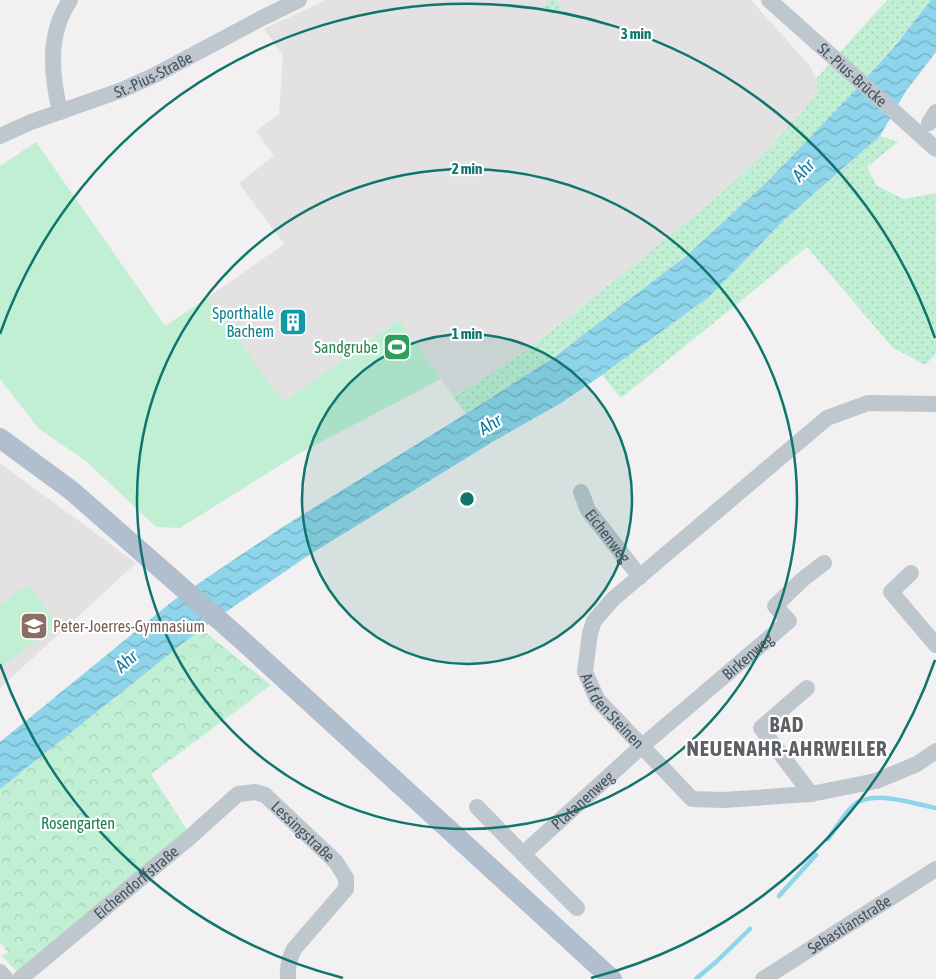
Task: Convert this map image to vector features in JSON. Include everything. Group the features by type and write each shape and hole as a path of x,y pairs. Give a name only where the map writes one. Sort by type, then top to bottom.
{"main road":[{"path":"0,438 72,491 145,555 612,979"}],"street":[{"path":"60,112 54,78 52,51 55,33 70,0"},
{"name":"St.-Pius-Straße","path":"0,136 31,122 122,90 147,79 299,0"},
{"name":"St.-Pius-Brücke","path":"769,0 935,148"},
{"name":"Auf den Steinen","path":"936,404 868,403 826,418 613,599 594,622 590,633 585,672 597,698 692,799 723,800 811,794 876,781 916,764 936,751"},
{"name":"Eichenweg","path":"581,492 588,510 640,577"},
{"name":"Birkenweg","path":"642,746 789,621 776,606 803,579 824,563"},
{"path":"911,573 891,592 936,645"},
{"path":"807,688 761,728 811,794"},
{"name":"Platanenweg","path":"523,854 642,746"},
{"name":"Lessingstraße","path":"255,792 265,795 336,862 346,878 346,889 294,949 289,960 288,979"},
{"name":"Eichendorffstraße","path":"20,979 189,838 238,794 255,792"},
{"path":"477,806 577,908"},
{"name":"Sebastianstraße","path":"763,979 936,869"},
{"path":"0,972 6,979"}],"shaded area":[{"path":"326,0 751,0 810,66 816,79 818,92 809,105 771,147 693,219 535,343 479,382 453,396 399,320 284,402 207,298 284,244 239,183 274,156 256,131 279,114 283,55 264,29"},
{"name":"Peter-Joerres-Gymnasium","path":"0,463 136,563 0,688"}],"green space":[{"path":"552,0 557,0 563,9 553,14 548,13 542,7"},
{"path":"887,0 931,0 875,68 784,166 668,270 542,365 466,414 453,397 477,383 568,318 691,219 747,170 809,104 818,92 816,79"},
{"path":"880,136 898,142 867,167 877,186 904,199 936,193 936,354 925,365 892,347 807,247 621,398 602,375 710,296 785,219"},
{"path":"36,142 165,326 207,298 284,402 399,320 441,379 298,454 180,528 156,527 86,461 39,429 0,379 0,166"},
{"path":"28,584 58,624 0,668 0,605"},
{"name":"Rosengarten","path":"201,629 271,685 151,774 187,830 17,972 2,956 8,952 0,942 0,789"}],"water":[{"name":"Ahr","path":"931,0 936,0 936,52 906,91 880,136 785,219 710,296 561,403 494,441 309,555 201,629 0,789 0,742 174,600 281,528 554,357 686,256 767,182 848,98 893,48"}],"waterway":[{"path":"828,839 847,813 862,800 871,798 894,799 936,808"},
{"path":"779,896 816,855"},
{"path":"696,979 750,929"}],"place":[{"name":"Sporthalle Bachem","path":"293,322"},
{"name":"Sandgrube","path":"397,347"},
{"name":"Peter-Joerres-Gymnasium","path":"34,626"}],"district":[{"name":"BAD NEUENAHR-AHRWEILER","path":"787,736"}]}
